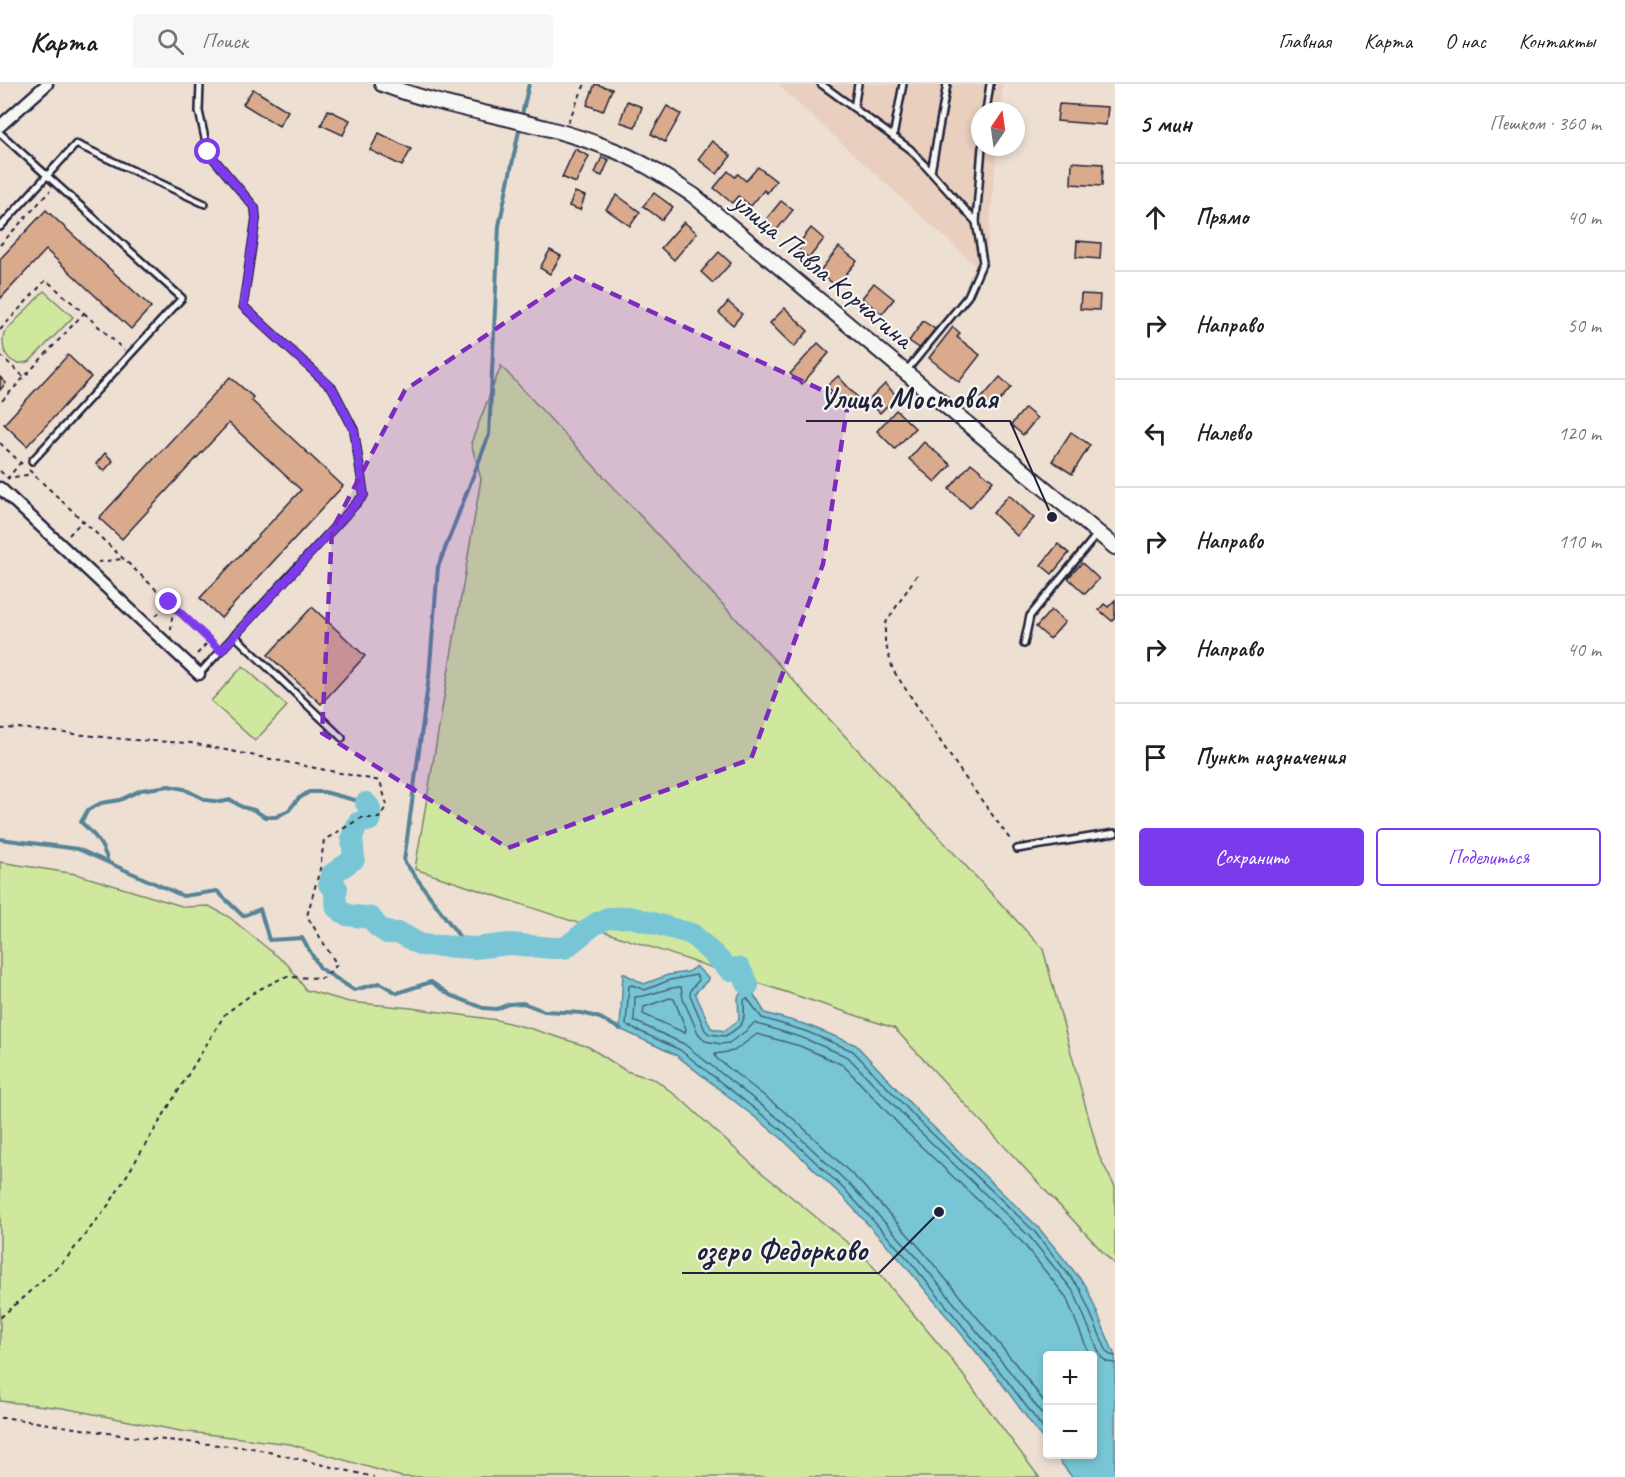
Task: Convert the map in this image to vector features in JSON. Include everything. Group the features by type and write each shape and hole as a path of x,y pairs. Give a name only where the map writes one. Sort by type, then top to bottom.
{"main road":[{"name":"улица Павла Корчагина","path":"382,84 418,98 563,133 609,148 647,166 693,195 1115,547"}],"street":[{"path":"0,126 47,84"},
{"path":"0,488 199,674"}],"lane":[{"path":"199,674 364,495 354,430 333,389 243,306 256,219 255,208 208,152 199,111 200,84"},
{"path":"821,84 910,149 976,222"},
{"path":"854,108 858,84"},
{"path":"893,137 903,84"},
{"path":"931,172 947,84"},
{"path":"987,102 990,84"},
{"path":"0,133 182,298 32,461"},
{"path":"0,227 76,144 205,204"},
{"path":"906,372 968,296 983,262 976,222 981,156"},
{"path":"1024,644 1030,616 1098,533"},
{"path":"235,636 342,738"},
{"path":"1017,849 1115,833"}],"path":[{"path":"563,133 585,84"},
{"path":"0,245 56,185"},
{"path":"0,330 46,280 129,355"},
{"path":"0,402 84,314"},
{"path":"0,355 24,377"},
{"path":"0,443 221,651"},
{"path":"21,462 8,478 33,474"},
{"path":"69,535 83,520"},
{"path":"98,562 123,558"},
{"path":"917,575 885,624 885,642 893,670 961,772 1017,849"},
{"path":"156,616 169,602"},
{"path":"171,630 173,605"},
{"path":"197,654 210,640"},
{"path":"0,729 17,728 132,740 191,742 380,781 387,806 379,818 361,818 324,840 320,869 307,916 337,965 323,978 284,977 256,991 225,1014 110,1203 66,1259 0,1318"},
{"path":"0,1418 134,1437 252,1448 374,1477"}],"highlighted area":[{"path":"574,276 848,402 823,564 751,759 508,848 322,733 332,530 405,390"}],"shaded area":[{"path":"777,84 1003,84 1001,102 971,102 971,156 996,156 985,274"}],"green space":[{"path":"44,291 73,317 30,361 17,363 12,361 5,352 4,333"},
{"path":"501,366 1043,949 1099,1156 1115,1187 1115,1265 894,1028 415,869 481,479 471,443"},
{"path":"243,666 287,706 255,741 211,701"},
{"path":"0,862 76,874 185,907 209,906 229,917 288,965 306,990 349,1002 497,1020 532,1029 589,1047 626,1071 656,1080 684,1102 756,1168 865,1257 948,1355 1039,1477 402,1477 290,1444 180,1431 63,1408 0,1401"}],"water":[{"path":"696,966 709,979 695,993 711,1028 724,1031 739,1020 738,997 748,985 765,1013 807,1025 856,1045 923,1117 1038,1227 1086,1286 1115,1356 1115,1477 1072,1477 1058,1459 1097,1459 1097,1351 1043,1351 1043,1440 1000,1381 903,1263 843,1197 780,1137 676,1055 620,1029 623,973 644,984 668,975 688,972"}],"building":[{"path":"595,84 612,89 603,111 587,105"},
{"path":"253,89 288,111 279,126 243,104"},
{"path":"627,101 642,107 635,127 620,122"},
{"path":"1059,104 1108,107 1106,125 1057,121"},
{"path":"667,106 681,114 665,142 651,134"},
{"path":"328,110 350,120 343,135 321,125"},
{"path":"379,133 411,149 402,166 370,150"},
{"path":"712,141 731,156 717,174 698,159"},
{"path":"575,149 589,156 576,183 562,177"},
{"path":"602,157 609,160 602,176 595,173"},
{"path":"1072,162 1103,164 1102,186 1071,184"},
{"path":"758,167 776,181 767,193 764,190 751,206 738,196 732,203 714,188 728,171 735,177 738,174 746,181"},
{"path":"575,192 585,196 580,210 569,206"},
{"path":"654,193 673,207 662,220 643,206"},
{"path":"617,195 640,212 630,226 606,209"},
{"path":"781,201 793,210 775,232 764,222"},
{"path":"46,210 151,307 131,329 46,250 0,299 0,259"},
{"path":"684,222 697,233 674,260 661,248"},
{"path":"811,228 824,239 809,258 796,247"},
{"path":"1077,241 1101,243 1100,259 1076,257"},
{"path":"839,247 857,261 836,286 819,272"},
{"path":"550,250 561,256 550,274 540,268"},
{"path":"719,252 731,263 713,283 701,272"},
{"path":"874,283 894,299 882,314 862,298"},
{"path":"1081,294 1100,295 1099,310 1080,309"},
{"path":"728,302 742,314 733,325 719,313"},
{"path":"785,308 808,331 794,347 770,323"},
{"path":"923,321 935,329 921,349 909,341"},
{"path":"953,327 960,333 957,337 980,355 959,382 929,358"},
{"path":"818,343 829,353 802,384 790,374"},
{"path":"68,355 91,377 27,446 4,424"},
{"path":"838,376 858,398 847,408 827,386"},
{"path":"0,377 6,383 0,390"},
{"path":"230,377 253,397 251,400 343,486 221,618 200,598 301,490 229,423 122,539 99,518"},
{"path":"1000,377 1011,387 993,409 981,399"},
{"path":"885,384 897,396 880,413 868,401"},
{"path":"1025,408 1037,418 1023,435 1011,425"},
{"path":"896,410 915,428 895,449 877,431"},
{"path":"1071,432 1090,445 1072,474 1052,461"},
{"path":"924,442 951,465 935,482 909,459"},
{"path":"105,453 113,461 104,471 96,464"},
{"path":"971,463 993,481 970,508 949,489"},
{"path":"1009,495 1034,518 1017,536 993,513"},
{"path":"1058,544 1069,553 1052,574 1041,565"},
{"path":"1082,563 1099,579 1085,594 1068,578"},
{"path":"1115,600 1115,618 1112,621 1099,610 1104,604 1108,607"},
{"path":"312,607 365,656 321,704 268,655"},
{"path":"1051,610 1065,622 1050,639 1036,627"}],"waterway":[{"path":"521,119 529,84"},
{"path":"467,947 404,861 429,677 438,567 489,435 499,226 520,126"},
{"path":"108,862 98,840 81,822 88,810 101,803 120,800 141,790 169,786 184,789 206,800 221,802 231,800 265,817 276,817 289,810 298,799 309,792 324,792 366,803"},
{"path":"366,803 370,808 370,820 358,823 352,837 354,859 331,875 329,884 337,888 335,896 337,908 347,915 371,918 387,933 400,933 421,945 474,948 510,944 565,948 595,924 608,918 631,917 692,934 731,971 740,969 748,985"},
{"path":"0,839 78,849 183,896 217,891 243,916 260,909 269,940 302,938 320,968 354,990 380,983 397,993 431,982 450,995 483,1008 497,1009 509,1004 523,1003 544,1011 582,1013 600,1018 620,1029"}],"place":[{"name":"Улица Мостовая","path":"1052,517"},
{"name":"озеро Федорково","path":"939,1212"}],"route":[{"path":"169,602 221,651 364,495 354,430 333,389 243,306 256,219 255,208 208,152"}]}
